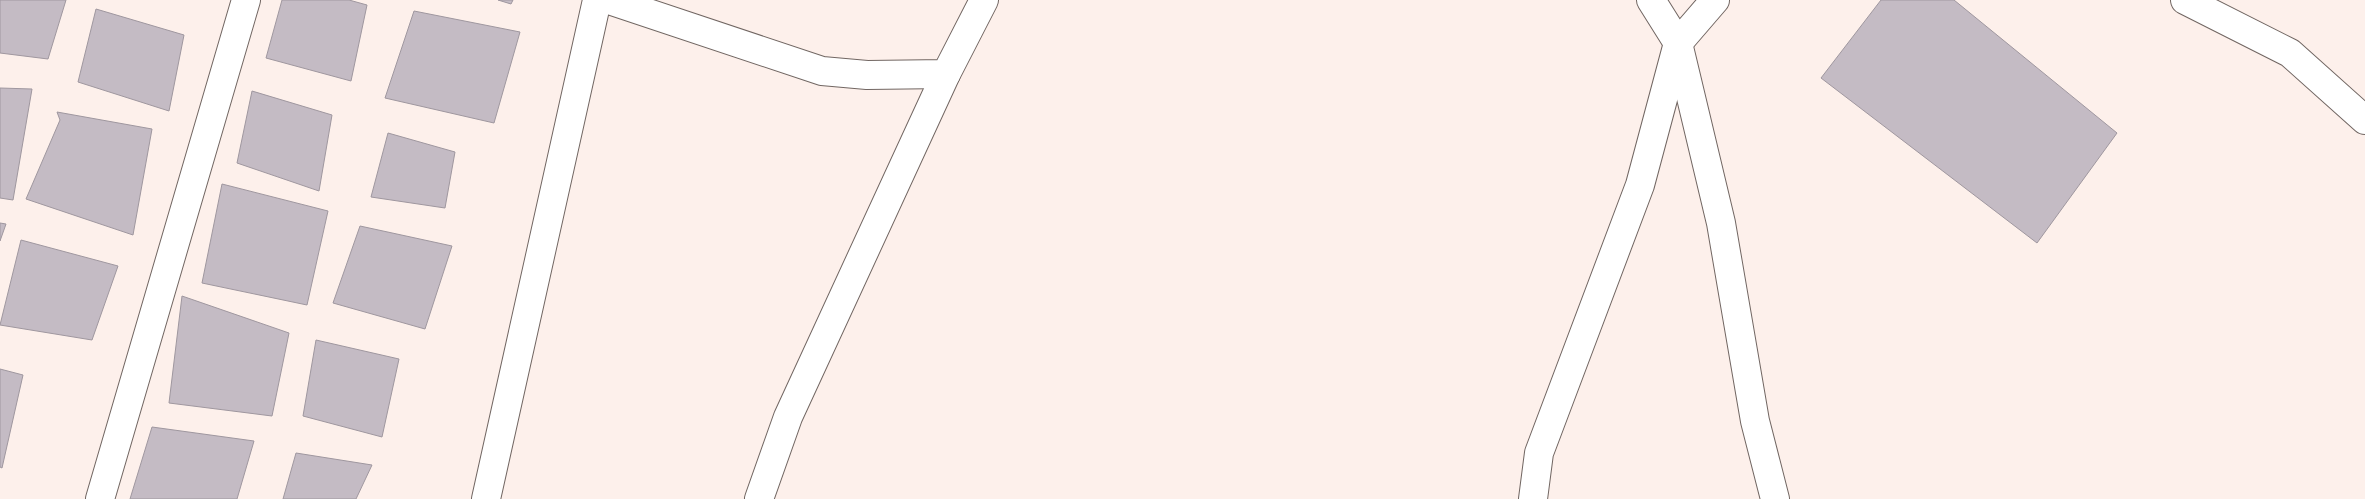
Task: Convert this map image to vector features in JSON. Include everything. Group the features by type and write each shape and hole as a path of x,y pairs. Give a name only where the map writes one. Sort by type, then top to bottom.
{"street":[{"path":"100,499 246,0"},
{"path":"486,499 597,0"},
{"path":"609,0 822,71 867,75 946,74"},
{"path":"759,499 788,416 946,74 984,0"},
{"path":"1651,0 1678,43 1721,223 1755,421 1775,499"},
{"path":"1532,499 1538,453 1640,185 1678,43 1715,0"},
{"path":"2185,0 2290,53 2365,120"}],"building":[{"path":"0,0 66,0 48,59 0,53"},
{"path":"282,0 349,0 367,5 351,81 266,58"},
{"path":"498,0 513,0 511,4"},
{"path":"1881,0 1954,0 2117,133 2037,243 1821,78"},
{"path":"96,9 184,35 169,111 78,82"},
{"path":"414,11 520,32 494,123 385,98"},
{"path":"0,88 32,89 13,200 0,198"},
{"path":"252,91 332,115 319,191 237,163"},
{"path":"57,112 152,129 133,235 26,199 60,120"},
{"path":"388,133 455,152 445,208 371,197"},
{"path":"222,184 328,211 307,305 202,283"},
{"path":"0,223 6,224 0,241"},
{"path":"360,226 452,246 425,329 333,303"},
{"path":"21,240 118,266 92,340 0,325"},
{"path":"182,296 289,333 272,416 169,403"},
{"path":"316,340 399,359 382,437 303,416"},
{"path":"0,369 23,375 2,468 0,467"},
{"path":"152,427 254,441 237,499 130,499"},
{"path":"296,453 372,465 356,499 283,499"}]}
